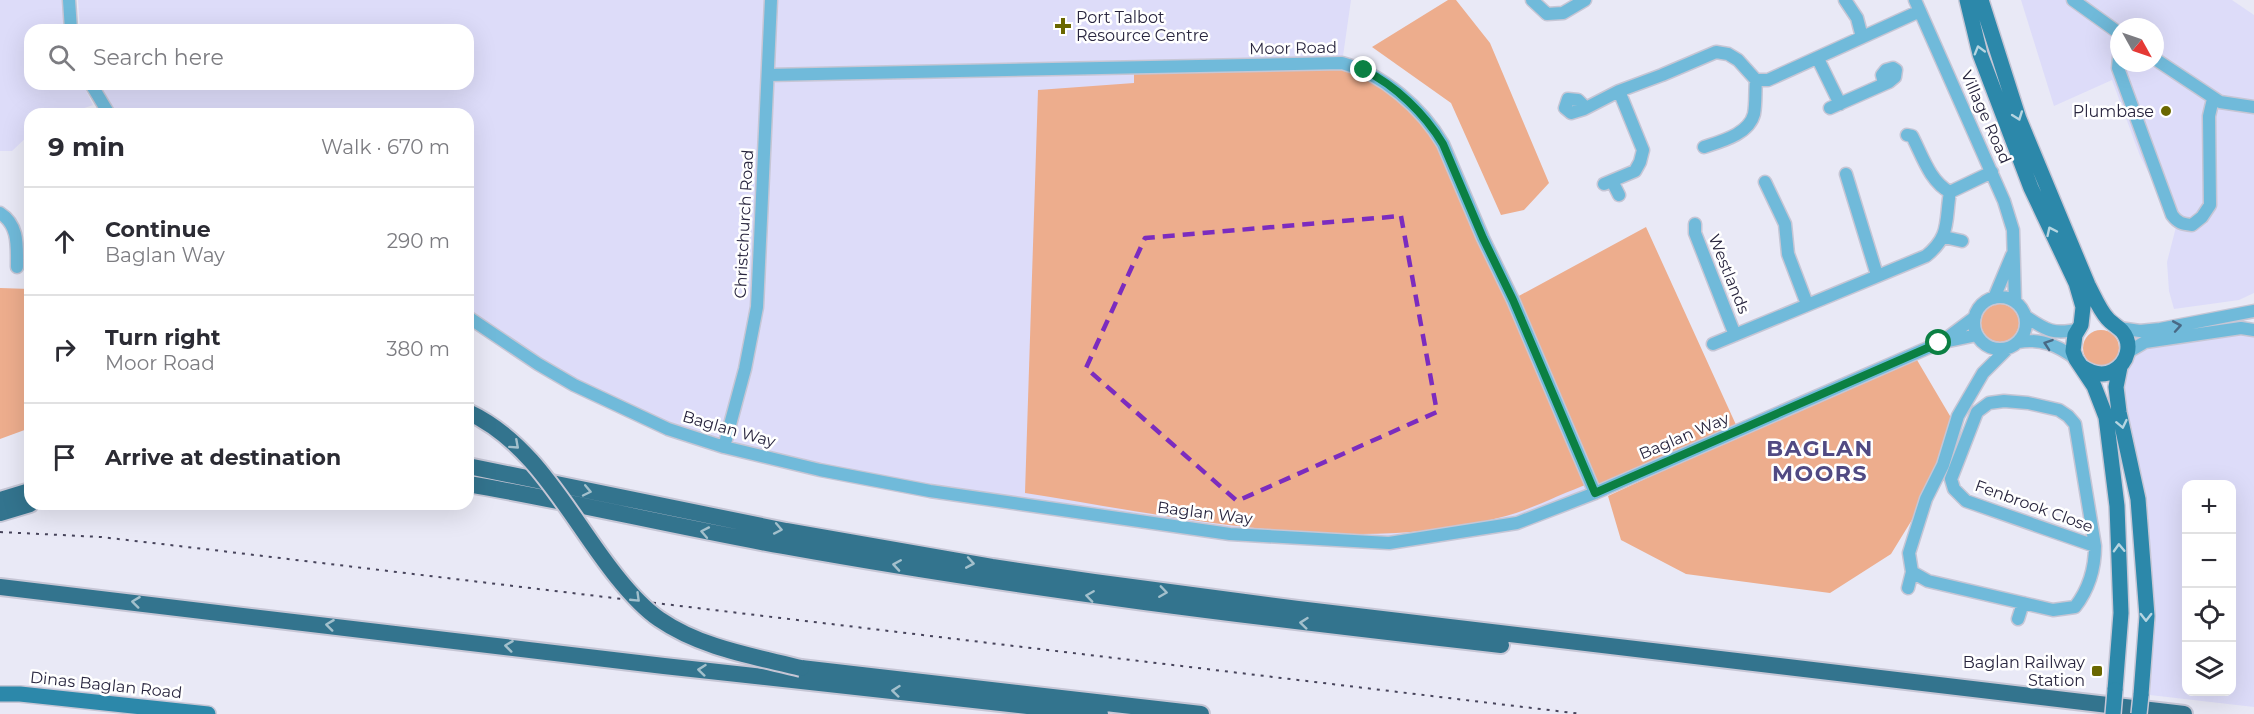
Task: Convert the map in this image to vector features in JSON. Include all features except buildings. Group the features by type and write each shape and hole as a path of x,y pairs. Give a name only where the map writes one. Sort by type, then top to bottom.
{"highway":[{"path":"474,415 498,429 524,453 548,481 601,558 632,596 658,619 693,639 726,650 801,668 1200,714"},
{"path":"474,467 798,533 1117,586 2184,714"},
{"path":"474,485 784,546 1104,598 2092,714"},
{"path":"0,500 24,496"},
{"path":"0,513 24,498"},
{"path":"0,587 664,666 1101,714"}],"main road":[{"path":"1967,0 1980,54 2027,177 2076,284 2083,307 2080,329 2073,343 2079,363 2102,400 2106,417 2117,506 2121,613 2113,714"},
{"path":"1981,0 2019,119 2088,285 2108,320 2119,328 2126,338 2128,352 2120,367 2116,387 2119,412 2138,499 2147,616 2139,714"},
{"path":"2079,363 2090,372 2101,374 2120,367"},
{"name":"Dinas Baglan Road","path":"0,694 20,694 208,714"}],"street":[{"path":"69,0 71,24"},
{"name":"Christchurch Road","path":"724,447 746,369 757,307 771,0"},
{"path":"1532,0 1547,14 1563,13 1585,0"},
{"path":"1845,0 1857,18 1862,37"},
{"path":"2073,0 2110,27"},
{"path":"1756,80 1768,80 1818,59 1918,6"},
{"name":"Village Road","path":"1918,6 1992,172 2013,230 2015,302"},
{"path":"1584,109 1618,91 1716,52 1728,54 1738,60 1756,80 1754,112 1750,124 1741,132 1707,142"},
{"path":"1818,59 1835,106 1889,82"},
{"name":"Moor Road","path":"768,75 1342,63 1372,74 1413,108 1443,144 1483,238 1513,300 1595,493"},
{"path":"2164,64 2213,99 2228,105 2254,106"},
{"path":"2119,72 2172,215 2177,222 2183,224 2192,225 2202,217 2210,205 2209,116 2213,99"},
{"path":"95,90 105,108"},
{"path":"1618,91 1643,150 1635,171 1608,183 1619,195"},
{"path":"1907,135 1912,136 1934,179 1942,188 1950,192"},
{"path":"1950,192 1992,172"},
{"path":"1846,174 1877,275"},
{"path":"1765,182 1785,224 1788,254 1808,304"},
{"path":"1950,192 1944,237 1962,241"},
{"path":"0,213 13,226 16,239 14,262"},
{"name":"Westlands","path":"1695,224 1695,233 1735,335"},
{"name":"Westlands","path":"1713,344 1926,256 1944,237"},
{"name":"Village Road","path":"1994,298 2013,251"},
{"path":"2079,363 2065,350 2042,341 2031,340 2001,350 1987,346 1977,335 1975,317 1982,305 2001,297 2015,302 2025,316 2055,333 2080,329"},
{"path":"2119,328 2140,331 2160,329 2239,316 2254,311"},
{"path":"1908,588 1912,572 1909,553 1926,499 1942,465 1958,416 1983,373 2013,345 2025,330 2025,316"},
{"name":"Baglan Way","path":"1939,343 1975,317"},
{"name":"Baglan Way","path":"474,321 574,385 668,429 724,447 819,470 930,491 1230,534 1389,543 1517,523 1595,493 1939,343 1977,335"},
{"path":"2128,352 2145,342 2241,328 2254,330"},
{"path":"1983,373 1987,346"},
{"name":"Fenbrook Close","path":"1912,572 1928,581 2053,610 2075,608 2084,595 2095,566 2095,546 2075,424 2059,410 2004,401 1989,403 1977,412 1951,479 1954,489 1966,501 2095,546"},
{"path":"2018,620 2023,603"}],"highlighted area":[{"path":"1401,216 1437,412 1237,501 1086,368 1145,238"}],"shaded area":[{"path":"0,0 64,0 66,24 24,24 24,90 86,90 93,105 84,108 24,108 24,140 12,151 0,151"},
{"path":"78,0 1351,0 1342,63 1595,493 1517,523 1389,543 1230,534 930,491 724,447 574,385 474,321 474,108 109,108 101,90 474,90 474,24 80,24"},
{"path":"1448,0 1456,0 1490,43 1549,183 1524,210 1501,215 1451,103 1372,47"},
{"path":"2021,0 2232,0 2254,15 2254,293 2239,300 2174,309 2169,291 2167,262 2176,227 2140,156 2112,80 2054,106"},
{"path":"1342,63 1364,70 1435,132 1591,483 1506,516 1448,528 1388,534 1327,534 1266,529 1144,513 1025,493 1038,90 1134,83 1134,67"},
{"path":"1646,227 1737,427 1598,488 1517,297"},
{"path":"0,288 24,289 24,430 0,439"},
{"path":"2000,304 2013,310 2019,323 2013,336 2000,342 1987,336 1981,323 1987,310"},
{"path":"2254,326 2254,707 2150,695 2155,618 2147,501 2123,393 2130,359 2148,348"},
{"path":"2101,330 2114,335 2119,348 2114,361 2101,366 2088,361 2083,348 2088,335"},
{"path":"1917,360 1953,421 1926,497 1891,554 1830,593 1686,574 1621,540 1608,496 1740,435"}],"railway":[{"path":"0,532 101,537 1582,714"}],"place":[{"name":"Port Talbot Resource Centre","path":"1063,26"},
{"name":"Plumbase","path":"2166,111"},
{"name":"Baglan Railway Station","path":"2097,671"}],"district":[{"name":"BAGLAN MOORS","path":"1820,461"}],"route":[{"path":"1364,70 1389,86 1425,119 1443,144 1483,238 1513,300 1595,493 1939,343"}]}
